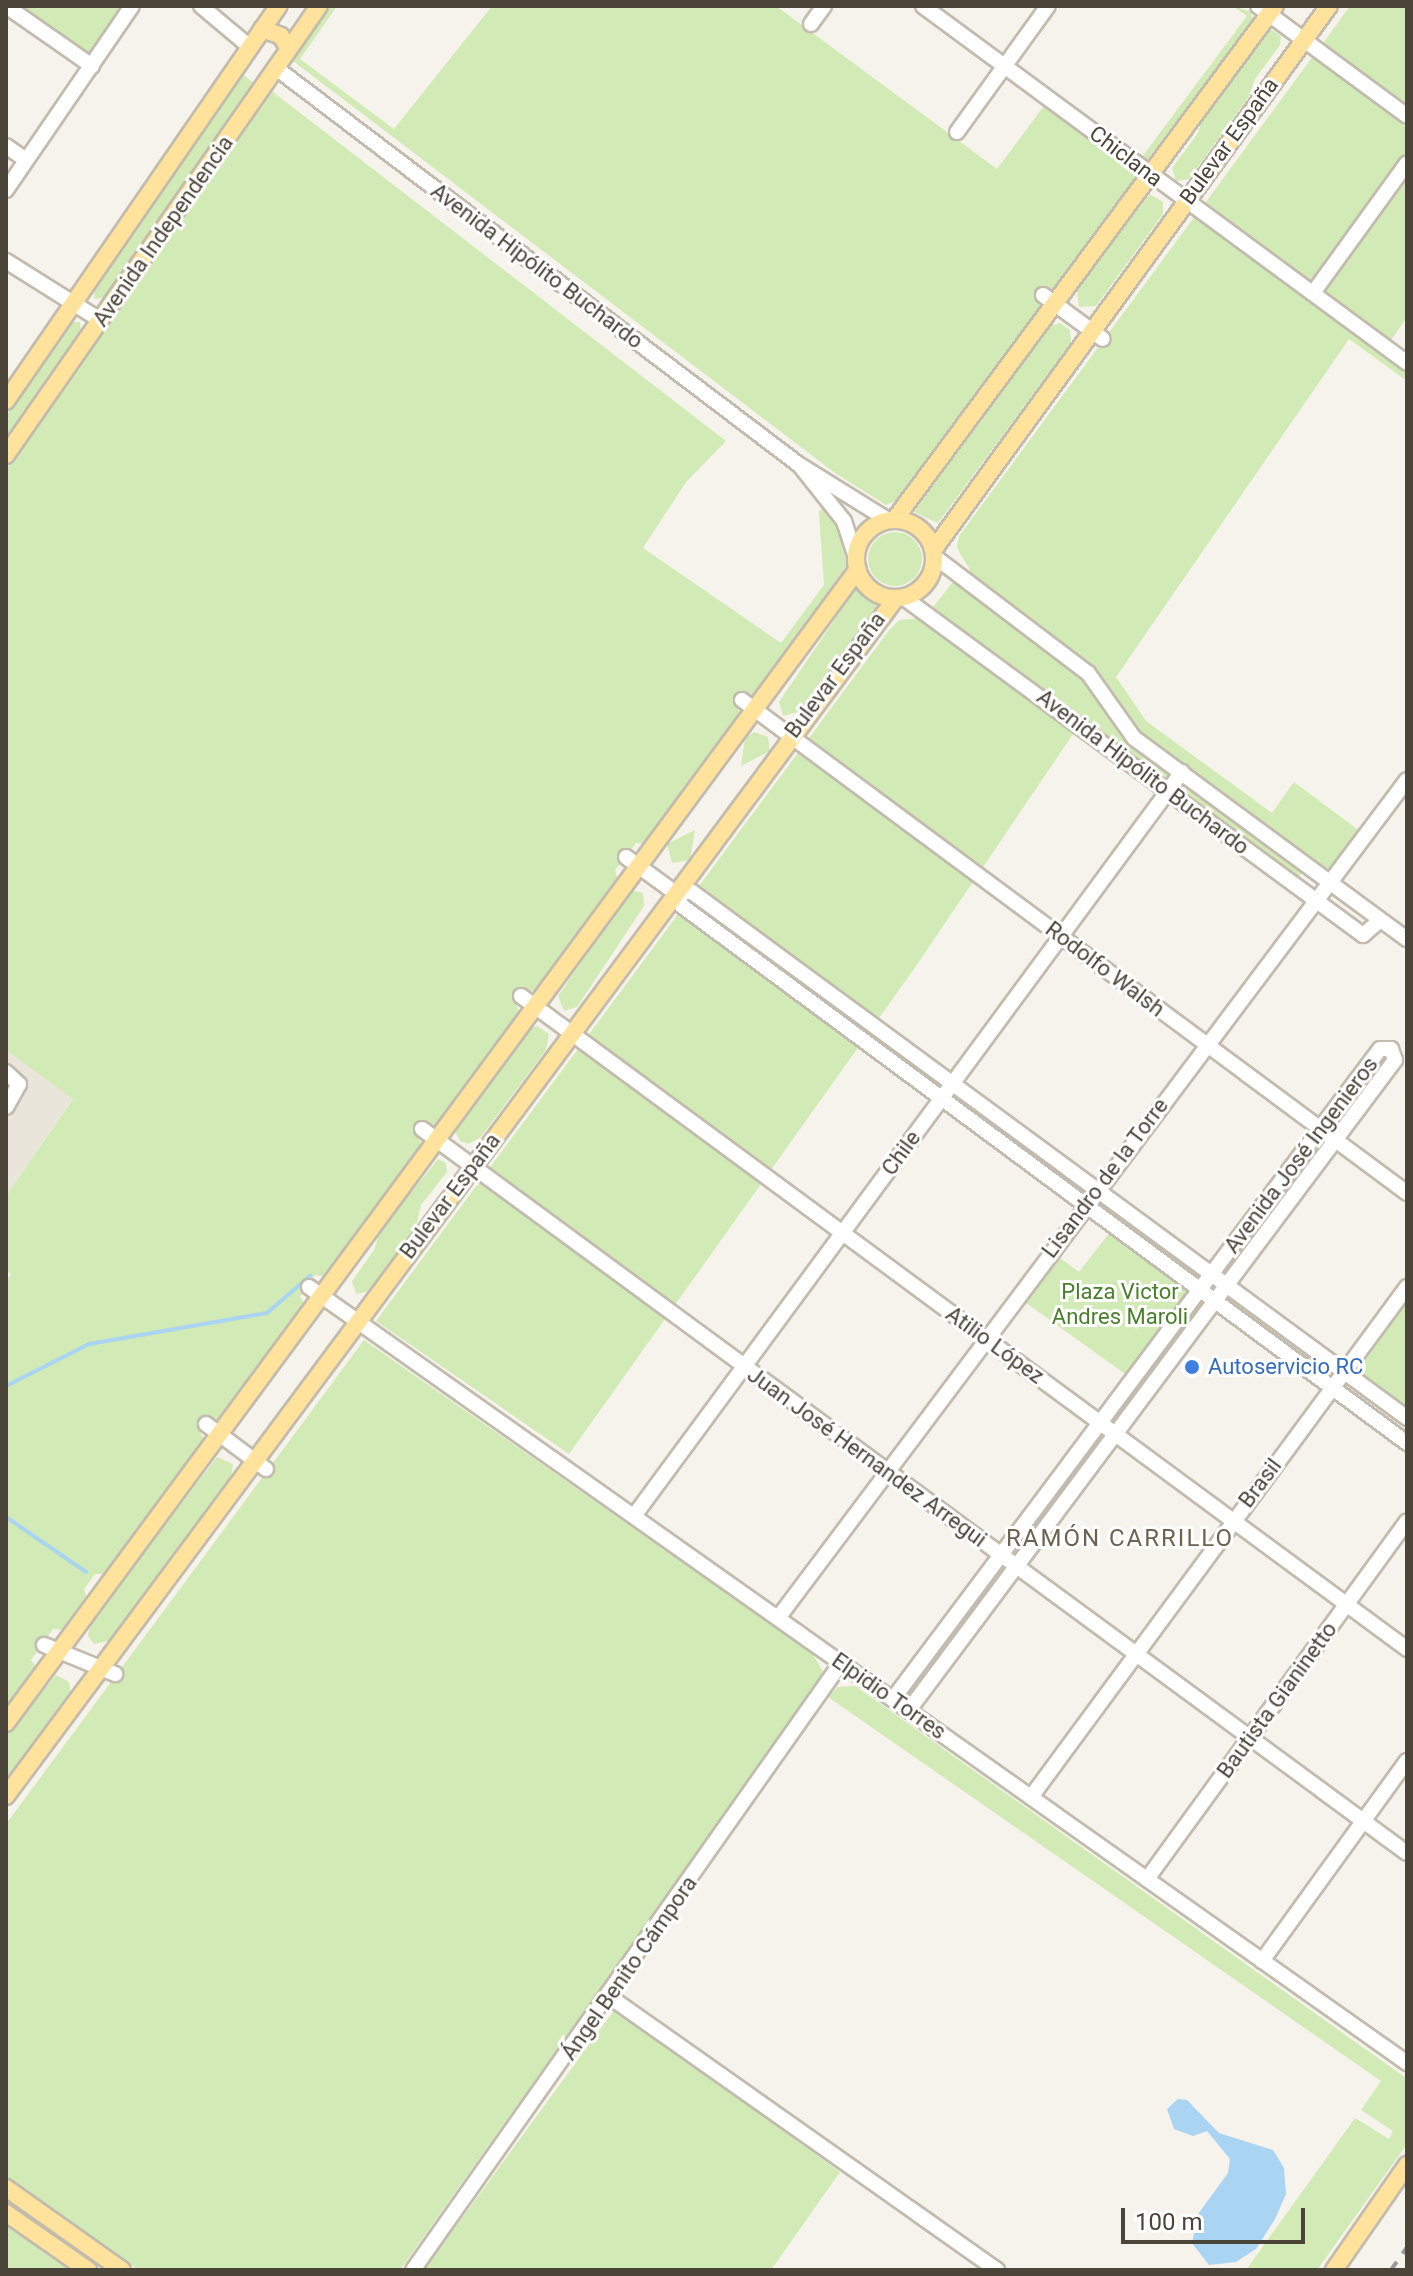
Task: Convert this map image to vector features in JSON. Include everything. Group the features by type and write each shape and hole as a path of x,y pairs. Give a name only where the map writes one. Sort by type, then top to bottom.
{"main road":[{"name":"Avenida Independencia","path":"6,401 278,6"},
{"name":"Avenida Independencia","path":"6,455 319,6"},
{"name":"Bulevar España","path":"934,553 1097,335 1186,200 1329,6"},
{"name":"Bulevar España","path":"891,520 1049,300 1151,174 1267,9"},
{"path":"262,29 281,36 289,49"},
{"path":"247,52 253,73 273,72"},
{"path":"891,520 922,530 934,553 926,583 900,598 871,589 857,563 868,530 891,520"},
{"name":"Bulevar España","path":"6,1723 51,1649 221,1435 316,1293 438,1141 537,1008 756,711 857,563"},
{"name":"Bulevar España","path":"6,1796 39,1764 577,1036 674,892 797,740 900,598"},
{"path":"1334,2270 1407,2165"},
{"path":"6,2188 122,2270"},
{"path":"6,2213 88,2270"}],"street":[{"path":"6,6 92,66"},
{"path":"6,190 132,6"},
{"path":"201,6 247,52"},
{"path":"811,24 824,6"},
{"name":"Chiclana","path":"923,6 1407,363"},
{"path":"957,132 1048,6"},
{"path":"1267,9 1407,116"},
{"name":"Avenida Hipólito Buchardo","path":"273,72 798,464 837,483 891,520"},
{"path":"6,146 26,160"},
{"path":"1313,293 1407,163"},
{"path":"6,261 100,320"},
{"path":"1049,300 1097,335"},
{"name":"Avenida Hipólito Buchardo","path":"798,464 844,521 857,563"},
{"name":"Avenida Hipólito Buchardo","path":"934,553 1088,673 1134,738 1407,939"},
{"name":"Avenida Hipólito Buchardo","path":"900,598 1168,790 1363,935 1380,920"},
{"name":"Rodolfo Walsh","path":"742,700 1407,1193"},
{"name":"Chile","path":"634,1516 1182,772"},
{"name":"Lisandro de la Torre","path":"778,1618 1313,899 1331,884 1407,780"},
{"path":"626,857 674,892 682,906 1407,1443"},
{"path":"674,892 692,892 1407,1418"},
{"name":"Atilio López","path":"521,996 1407,1649"},
{"name":"Avenida José Ingenieros","path":"893,1699 1380,1049 1391,1049 1395,1060 909,1710"},
{"path":"6,1107 19,1088 11,1075"},
{"name":"Juan José Hernandez Arregui","path":"422,1129 1407,1853"},
{"name":"Brasil","path":"1031,1797 1232,1520 1407,1287"},
{"name":"Elpidio Torres","path":"316,1293 1407,2063"},
{"path":"206,1424 260,1465"},
{"name":"Bautista Gianinetto","path":"1147,1879 1407,1521"},
{"path":"51,1649 109,1670"},
{"name":"Ángel Benito Cámpora","path":"413,2270 610,1997 841,1663"},
{"path":"1262,1961 1407,1761"},
{"path":"610,1997 997,2270"}],"shaded area":[{"path":"6,1050 73,1098 6,1196"}],"green space":[{"path":"16,6 126,6 88,56"},
{"path":"327,6 337,6 300,59 394,129 492,6 776,6 997,169 1046,103 1134,170 1137,180 1056,289 1047,289 1039,300 1042,307 901,499 886,505 835,473 293,61"},
{"path":"1233,6 1251,12 1253,22 1147,160 1142,157 1247,16"},
{"path":"1350,6 1407,6 1407,107 1321,46"},
{"path":"1270,29 1281,36 1280,45 1255,79 1248,98 1189,179 1176,181 1172,168 1198,133 1203,116"},
{"path":"1313,56 1407,128 1407,317 1389,343 1203,206"},
{"path":"241,73 254,83 106,297 95,299 93,288"},
{"path":"269,89 726,441 686,482 643,548 781,643 824,585 819,512 824,506 840,528 847,565 755,696 745,695 737,706 740,716 645,844 636,843 615,870 618,880 536,991 524,990 515,1002 520,1013 437,1125 425,1123 417,1135 422,1146 325,1277 315,1275 300,1296 304,1304 220,1419 209,1419 200,1432 204,1440 105,1574 95,1574 84,1589 87,1598 64,1630 53,1629 31,1660 36,1667 6,1708 6,1282 11,1274 6,1270 6,1196 73,1099 6,1050 6,470"},
{"path":"1151,195 1163,202 1163,214 1096,306 1079,307 1077,289 1141,200"},
{"path":"1195,216 1407,371 1407,381 1349,339 1116,677 1146,721 1272,813 1294,782 1361,832 1331,872 1137,731 1107,684 968,574 970,570 957,548 959,536"},
{"path":"73,322 80,322 81,333 6,441 6,416"},
{"path":"1060,323 1070,330 1071,343 938,523 914,512 1050,326"},
{"path":"895,532 914,540 922,559 914,578 895,586 876,578 868,559 876,540"},
{"path":"953,582 1081,676 1127,740 1169,772 1170,778 1164,778 933,607"},
{"path":"856,588 878,604 798,712 783,716 779,702"},
{"path":"924,618 1075,731 916,966 569,1454 376,1321 887,633 899,620"},
{"path":"754,732 768,737 770,751 741,766 745,738"},
{"path":"1188,786 1300,869 1301,875 1295,876 1183,793"},
{"path":"695,830 690,860 672,863 667,844"},
{"path":"631,890 643,893 644,906 577,1007 564,1011 558,996"},
{"path":"537,1026 549,1034 546,1050 480,1138 468,1144 460,1141 454,1129 527,1030"},
{"path":"1321,1144 1322,1147 1227,1272 1224,1268"},
{"path":"438,1159 446,1163 447,1172 421,1205 416,1227 370,1291 356,1294 352,1281 374,1250 380,1231"},
{"name":"Plaza Victor Andres Maroli","path":"1110,1232 1189,1293 1128,1376 1022,1300 1056,1255 1079,1272"},
{"path":"1407,1301 1407,1411 1358,1371"},
{"path":"1194,1306 1201,1309 1118,1421 1113,1419"},
{"path":"364,1340 812,1653 824,1673 400,2270 138,2270 6,2177 6,1824"},
{"path":"1098,1437 1102,1440 1021,1551 1016,1550"},
{"path":"217,1457 233,1464 231,1479 112,1640 94,1644 88,1636 90,1624"},
{"path":"998,1570 1002,1576 909,1696 906,1693"},
{"path":"56,1675 69,1682 71,1694 6,1783 6,1736"},
{"path":"855,1686 1406,2078 1407,2144 1317,2270 1246,2270 1355,2118 1389,2139 1393,2131 1361,2110 1381,2081 828,1697 838,1687"},
{"path":"615,2009 840,2172 771,2270 424,2270"},
{"path":"6,2223 71,2270 6,2270"}],"water":[{"path":"1178,2099 1187,2100 1219,2133 1273,2150 1284,2168 1286,2194 1275,2219 1256,2249 1236,2262 1209,2265 1192,2243 1198,2214 1228,2173 1230,2159 1207,2131 1193,2136 1174,2129 1167,2109"}],"waterway":[{"path":"6,1386 89,1344 267,1313 310,1276"},
{"path":"6,1517 86,1572"}],"railway":[{"path":"1391,2270 1407,2247"}],"place":[{"name":"Autoservicio RC","path":"1192,1367"}],"district":[{"name":"RAMÓN CARRILLO","path":"1120,1539"}]}
